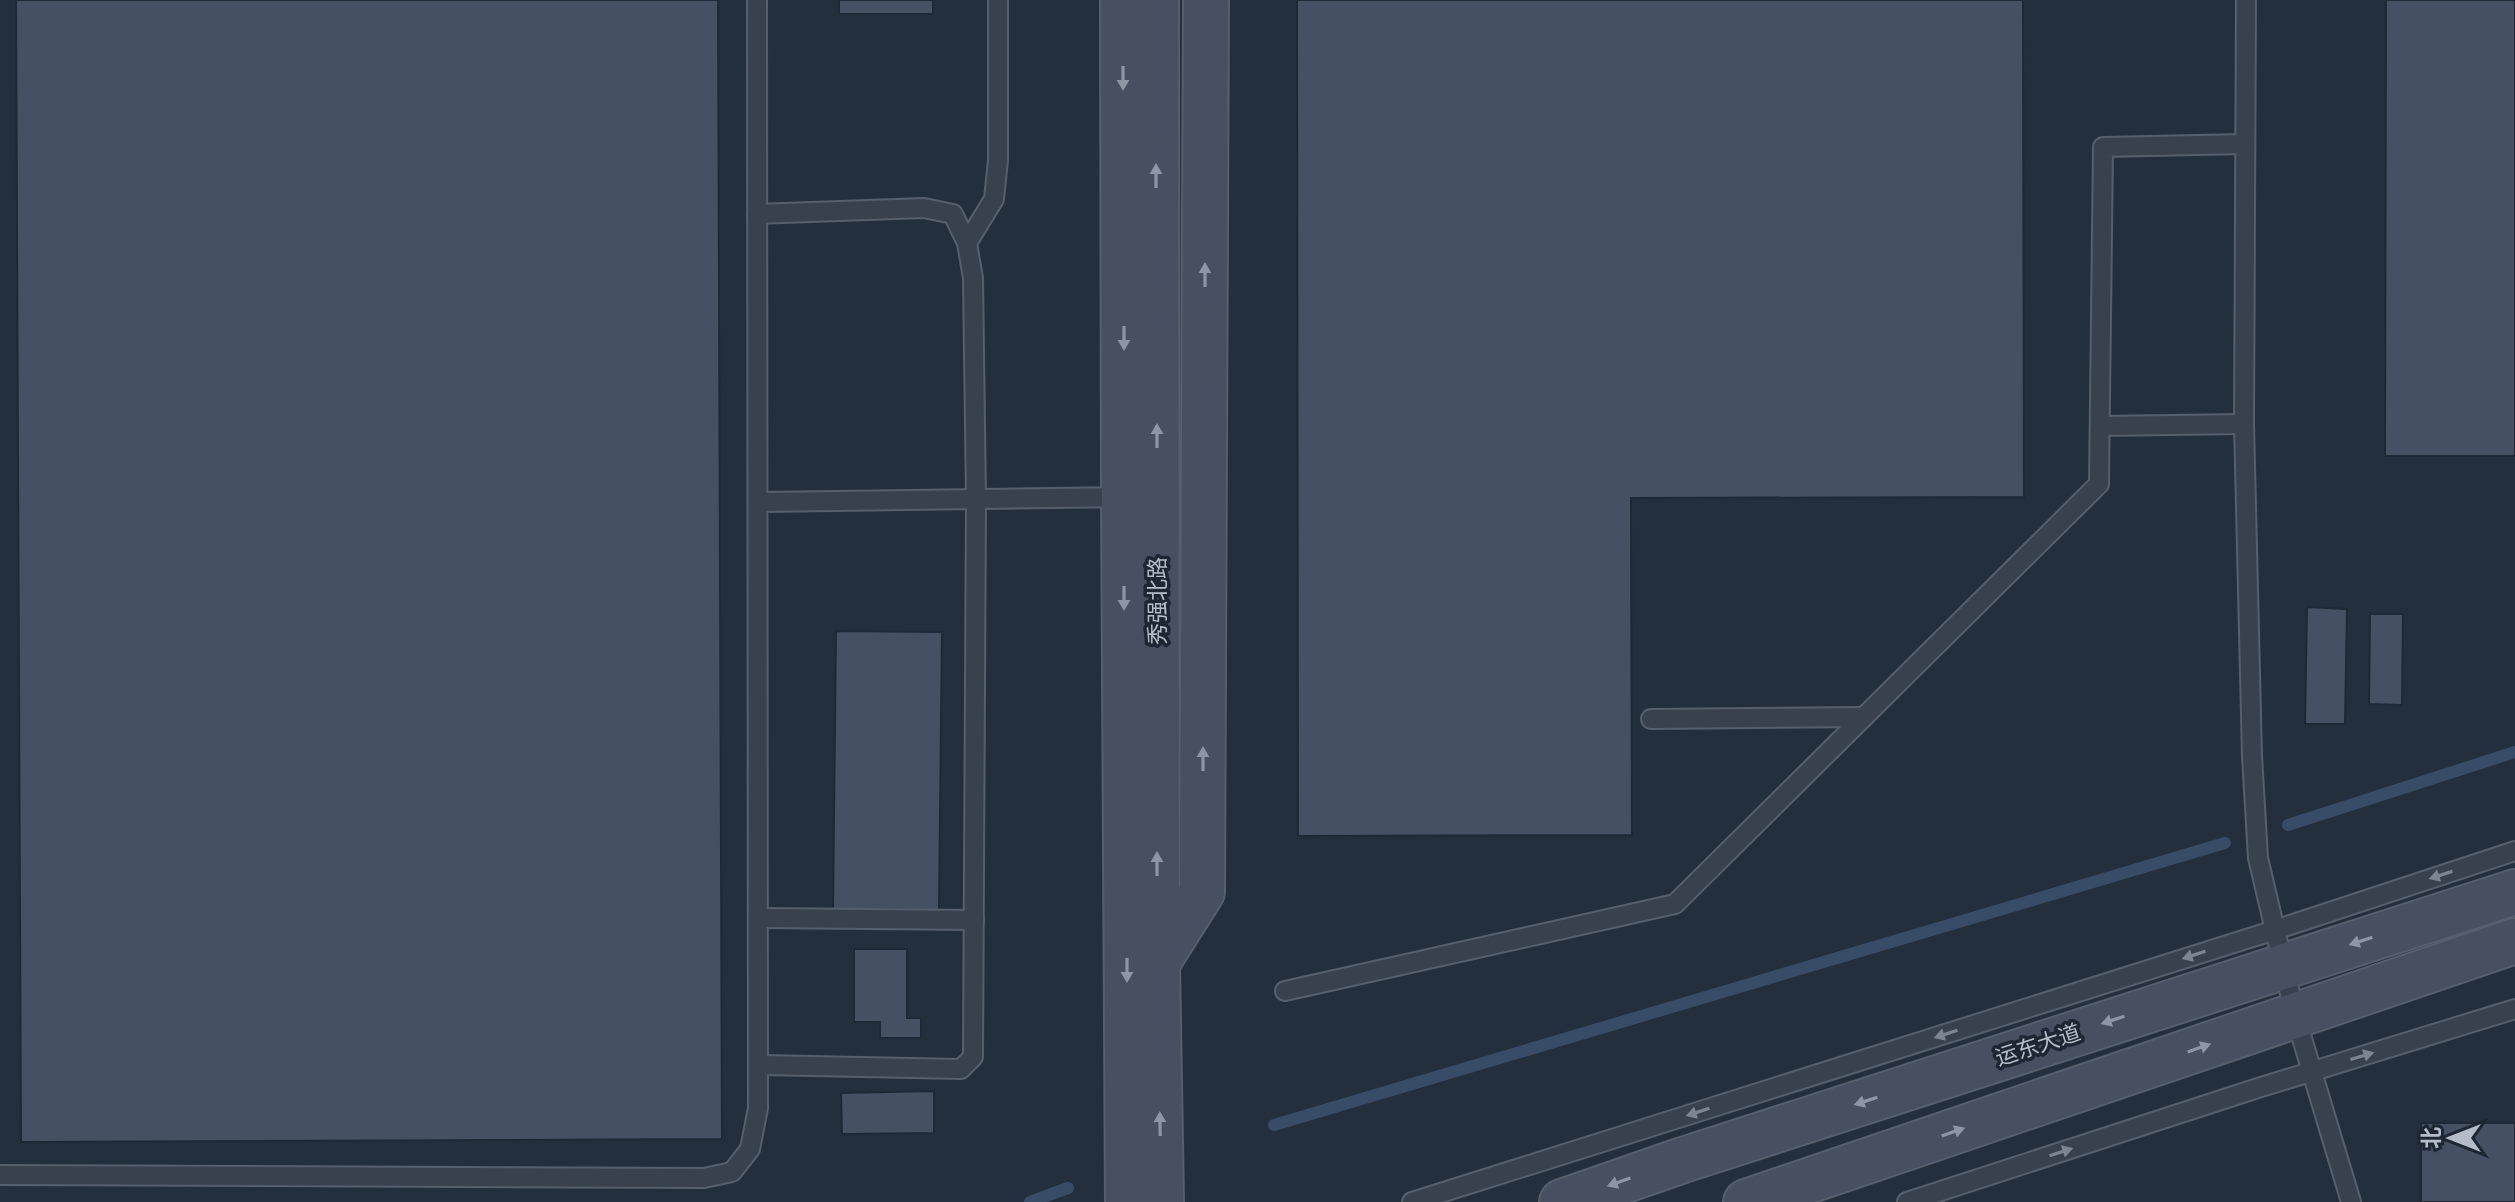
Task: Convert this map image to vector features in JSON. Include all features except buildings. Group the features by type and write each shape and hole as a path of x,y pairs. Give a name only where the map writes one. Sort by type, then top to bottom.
{"street":[{"name":"秀强北路","path":"1123,0 1157,963 1161,1202"},
{"name":"秀强北路","path":"1128,1202 1140,497 1156,0"},
{"path":"1157,963 1202,892 1206,0"},
{"name":"运东大道","path":"1562,1202 2279,948 2515,892"},
{"path":"1746,1202 2515,941"}],"lane":[{"path":"0,1175 704,1178 732,1172 750,1149 758,1108 757,0"},
{"path":"967,243 994,199 998,160 998,0"},
{"path":"2246,0 2244,424 2252,756 2258,858 2310,1072 2351,1202"},
{"path":"1285,991 1675,904 2099,484 2103,147 2245,144"},
{"path":"757,214 924,208 953,214 967,243 973,278 976,499 973,1057 961,1069 758,1065"},
{"path":"2100,426 2244,424"},
{"path":"758,502 1140,497"},
{"path":"1651,719 1864,717"},
{"path":"1412,1202 2279,948 2515,851"},
{"path":"758,918 974,920"},
{"path":"1907,1202 2515,1009"}],"waterway":[{"path":"2288,825 2515,752"},
{"path":"1274,1125 2225,843"},
{"path":"1030,1202 1068,1188"}]}
